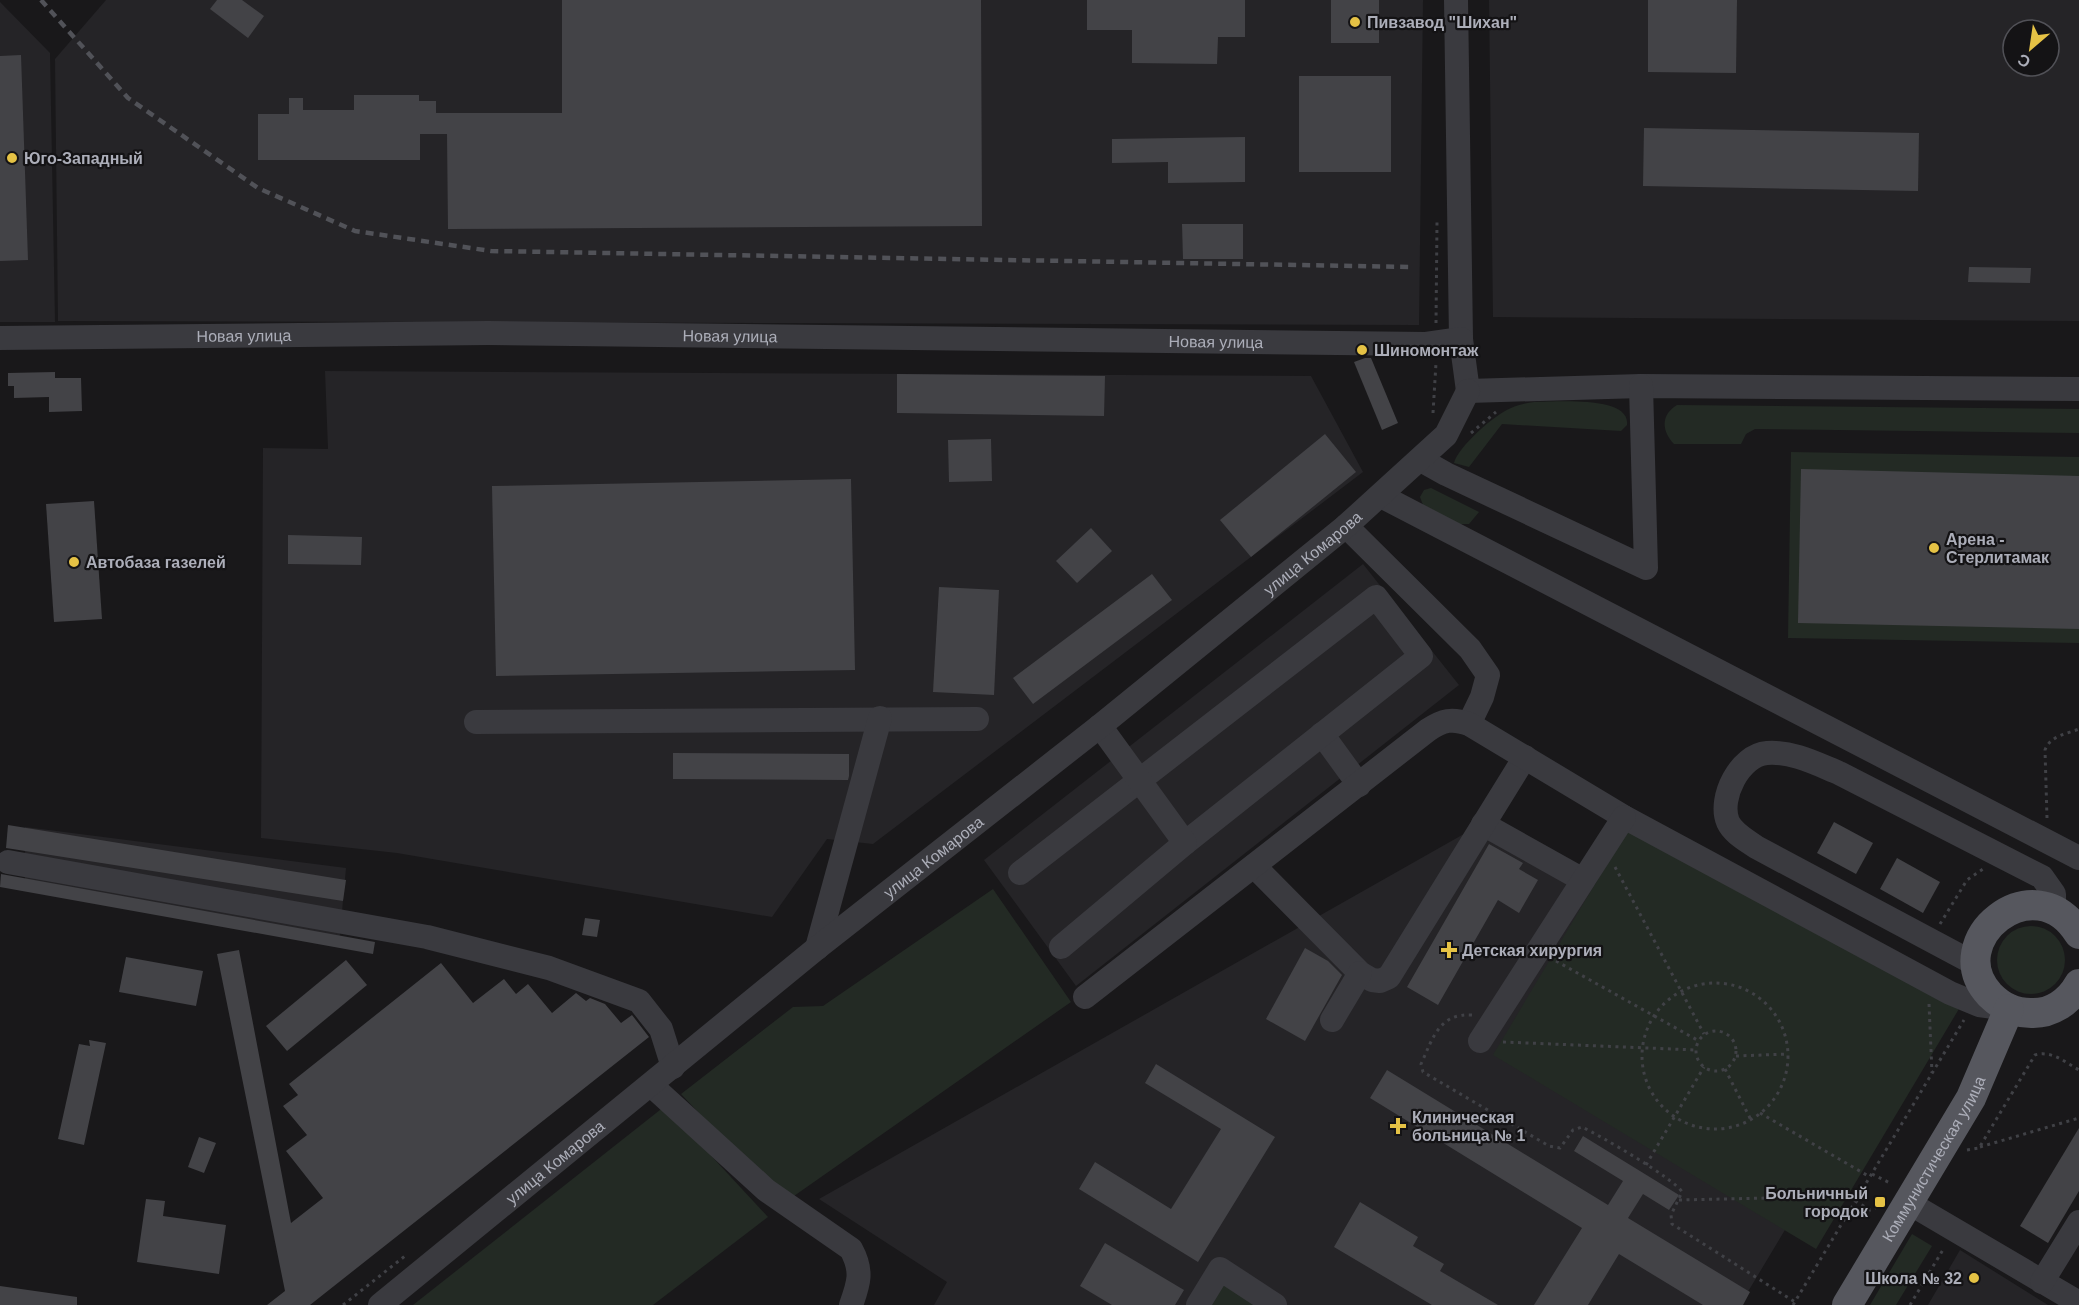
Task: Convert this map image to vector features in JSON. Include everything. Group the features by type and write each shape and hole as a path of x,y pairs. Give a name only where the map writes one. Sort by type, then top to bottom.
{"main road":[{"path":"2070,919 2038,906 2022,906 2006,911 1993,920 1983,933 1978,949 1977,965 1987,992 2009,1009 2022,1013 2041,1012 2059,1006 2076,996"},
{"name":"Коммунистическая улица","path":"1847,1305 1893,1192 1971,1098 2009,1009"}],"street":[{"path":"1456,0 1461,339 1468,391 1641,386 2079,388"},
{"name":"Новая улица","path":"0,338 488,333 1426,344 1461,339"},
{"path":"1421,460 1446,474 1646,568 1641,386"},
{"name":"улица Комарова","path":"380,1305 817,948 1100,726 1346,526 1421,460 1452,426 1468,391"},
{"path":"1381,496 2079,858"},
{"path":"1346,526 1470,649 1488,675 1482,697 1468,724"},
{"path":"1020,873 1376,597 1421,656 1185,843 1061,946"},
{"path":"817,948 880,718"},
{"path":"476,722 977,719"},
{"path":"1085,997 1442,721 1455,719 1468,724 1624,816 1950,993 1973,1002 2009,1009"},
{"path":"1100,726 1185,843"},
{"path":"1322,734 1359,785"},
{"path":"1977,965 1756,847 1739,835 1729,823 1725,809 1727,795 1742,767 1754,757 1765,753 1806,759 1839,773 2042,877 2070,919"},
{"path":"1254,866 1360,973 1372,980 1380,981 1389,977 1525,757"},
{"path":"1480,1041 1624,816"},
{"path":"1483,824 1583,880"},
{"path":"8,861 427,937 549,968 639,1001 661,1029 673,1067"},
{"path":"1332,1020 1360,973"},
{"path":"651,1085 766,1190 851,1250 859,1264 861,1279 851,1305"},
{"path":"1893,1192 1954,1231 2079,1303"},
{"path":"2042,1282 2079,1222"},
{"path":"1198,1305 1220,1269 1275,1305"}],"path":[{"path":"1470,434 1504,405"},
{"path":"2045,750 2054,738 2079,729"},
{"path":"1604,848 1704,1034"},
{"path":"1538,950 1699,1041"},
{"path":"1713,982 1738,986 1759,997 1776,1014 1786,1037 1788,1054 1783,1084 1770,1105 1751,1120 1728,1128 1704,1128 1675,1116 1662,1106 1649,1086 1642,1063 1644,1039 1654,1016 1669,999 1690,987 1713,982"},
{"path":"1506,1000 1481,1014 1448,1018 1421,1064 1423,1072 1549,1146 1560,1148 1573,1131 1582,1127 1646,1165 1681,1188 1683,1192 1671,1215 1672,1224 1794,1304 1973,1002"},
{"path":"1711,1031 1725,1032 1735,1042 1736,1056 1725,1069 1716,1071 1704,1067 1696,1050 1699,1041 1704,1034 1711,1031"},
{"path":"1480,1041 1696,1050"},
{"path":"1979,1148 2035,1055 2043,1052 2051,1054 2079,1070"},
{"path":"1736,1056 1788,1054"},
{"path":"1646,1165 1704,1067"},
{"path":"1725,1069 1751,1120"},
{"path":"1760,1113 1870,1175 1893,1192 1876,1208 1870,1210 1855,1201"},
{"path":"1965,1151 2079,1118"},
{"path":"1679,1200 1858,1196"},
{"path":"1910,1305 1954,1231"}],"shaded area":[{"path":"106,0 1423,0 1419,325 58,321 55,59"},
{"path":"1489,0 2079,0 2079,321 1493,317"},
{"path":"0,2 50,53 55,322 0,322"},
{"path":"325,371 1311,376 1363,472 873,844 827,839 772,917 397,853 261,838 263,448 328,449"},
{"path":"1573,401 1605,405 1625,415 1627,425 1621,431 1502,424 1469,467 1454,463 1462,448 1496,417 1514,407 1534,402"},
{"path":"1677,405 2079,409 2079,433 1755,429 1746,434 1741,444 1674,444 1665,429 1665,419 1671,409"},
{"name":"Арена - Стерлитамак","path":"1791,452 2079,457 2079,643 1788,638"},
{"path":"1431,488 1479,512 1469,524 1459,524 1423,505 1420,497 1424,490"},
{"path":"1363,564 1459,685 1076,986 984,860"},
{"path":"1637,814 1966,997 1816,1249 1493,1055"},
{"name":"Клиническая больница № 1","path":"1485,822 1891,1053 1740,1305 934,1305 947,1282 819,1199"},
{"path":"25,827 346,868 339,944 25,885"},
{"path":"993,889 1071,1002 784,1203 681,1094 793,1007 823,1006"},
{"path":"2031,926 2044,929 2055,936 2062,947 2065,960 2062,973 2055,984 2044,991 2031,994 2018,991 2007,984 2000,973 1997,960 2000,947 2007,936 2018,929"},
{"path":"665,1106 768,1217 653,1305 413,1305"},
{"path":"1912,1234 1932,1246 1896,1305 1870,1305"},
{"name":"Школа № 32","path":"1960,1250 2048,1305 1928,1305"},
{"path":"1224,1281 1261,1305 1210,1305"}],"building":[{"path":"217,0 242,0 264,16 248,38 210,9"},
{"path":"562,0 981,0 982,226 448,229 447,134 420,134 420,160 258,160 258,114 289,114 289,98 303,98 303,110 354,110 354,95 419,95 419,101 436,101 436,113 562,113"},
{"path":"1087,0 1245,0 1245,37 1218,37 1217,64 1132,63 1132,30 1087,30"},
{"name":"Пивзавод \"Шихан\"","path":"1331,0 1379,0 1379,43 1331,43"},
{"path":"1648,0 1737,0 1736,73 1648,72"},
{"name":"Юго-Западный","path":"21,55 28,260 0,261 0,56"},
{"path":"1299,76 1391,76 1391,172 1299,172"},
{"path":"1644,128 1919,133 1918,191 1643,186"},
{"path":"1245,137 1245,182 1168,183 1168,162 1112,163 1112,139"},
{"path":"1182,224 1243,224 1243,259 1183,259"},
{"path":"1969,267 2031,268 2030,283 1968,282"},
{"path":"1371,358 1398,423 1382,430 1354,362"},
{"path":"55,372 55,378 81,378 82,411 49,412 49,397 14,398 14,386 8,386 8,373"},
{"path":"897,374 1105,376 1104,416 897,413"},
{"path":"1325,434 1356,472 1251,557 1220,520"},
{"path":"991,439 992,481 949,482 948,440"},
{"name":"Арена - Стерлитамак","path":"1801,469 2079,476 2079,629 1798,623"},
{"path":"851,479 855,670 496,676 492,486"},
{"name":"Автобаза газелей","path":"94,501 102,619 54,622 46,504"},
{"path":"1091,528 1112,551 1077,583 1056,561"},
{"path":"288,535 362,537 361,565 288,564"},
{"path":"1152,574 1172,600 1033,704 1013,678"},
{"path":"939,587 999,590 994,695 933,692"},
{"path":"673,753 849,754 849,776 848,780 673,779"},
{"path":"1834,822 1873,843 1856,874 1817,853"},
{"path":"8,825 346,880 343,901 6,848"},
{"name":"Детская хирургия","path":"1489,844 1523,863 1519,869 1538,880 1519,913 1498,900 1438,1005 1407,987"},
{"path":"1897,858 1940,882 1923,913 1880,889"},
{"path":"1,874 375,942 373,954 0,887"},
{"path":"585,918 600,920 597,937 582,935"},
{"path":"1305,948 1328,961 1342,975 1305,1041 1266,1019"},
{"path":"239,950 291,1223 323,1198 286,1151 307,1135 283,1106 298,1095 289,1084 441,963 473,1003 504,979 516,994 528,984 552,1013 576,993 586,1001 590,998 605,1004 621,1023 632,1015 649,1037 310,1305 267,1305 285,1291 217,954"},
{"path":"126,957 203,971 196,1006 119,992"},
{"path":"346,960 367,985 287,1051 266,1026"},
{"path":"89,1040 106,1043 84,1145 58,1139 79,1044 90,1046"},
{"path":"1156,1064 1275,1137 1198,1262 1079,1189 1095,1162 1171,1209 1221,1129 1145,1083"},
{"path":"1387,1070 1608,1205 1623,1181 1574,1151 1583,1136 1679,1195 1669,1210 1643,1194 1628,1218 1750,1292 1743,1305 1703,1305 1619,1254 1588,1305 1534,1305 1582,1228 1370,1098"},
{"path":"2079,1128 2079,1191 2048,1243 2020,1226"},
{"path":"199,1137 216,1143 204,1173 188,1167"},
{"path":"146,1199 165,1201 163,1216 226,1225 219,1274 137,1262"},
{"path":"1360,1202 1418,1237 1413,1246 1444,1264 1440,1271 1498,1305 1432,1305 1334,1247"},
{"path":"1105,1243 1184,1290 1175,1305 1112,1305 1080,1286"},
{"path":"0,1286 77,1297 77,1305 0,1305"}],"railway":[{"path":"41,0 128,98 258,188 355,231 491,251 1411,267"}],"place":[{"name":"Пивзавод \"Шихан\"","path":"1355,22"},
{"name":"Юго-Западный","path":"12,158"},
{"name":"Шиномонтаж","path":"1362,350"},
{"name":"Арена - Стерлитамак","path":"1934,548"},
{"name":"Автобаза газелей","path":"74,562"},
{"name":"Детская хирургия","path":"1449,950"},
{"name":"Клиническая больница № 1","path":"1398,1126"},
{"name":"Больничный городок","path":"1880,1202"},
{"name":"Школа № 32","path":"1974,1278"}]}
